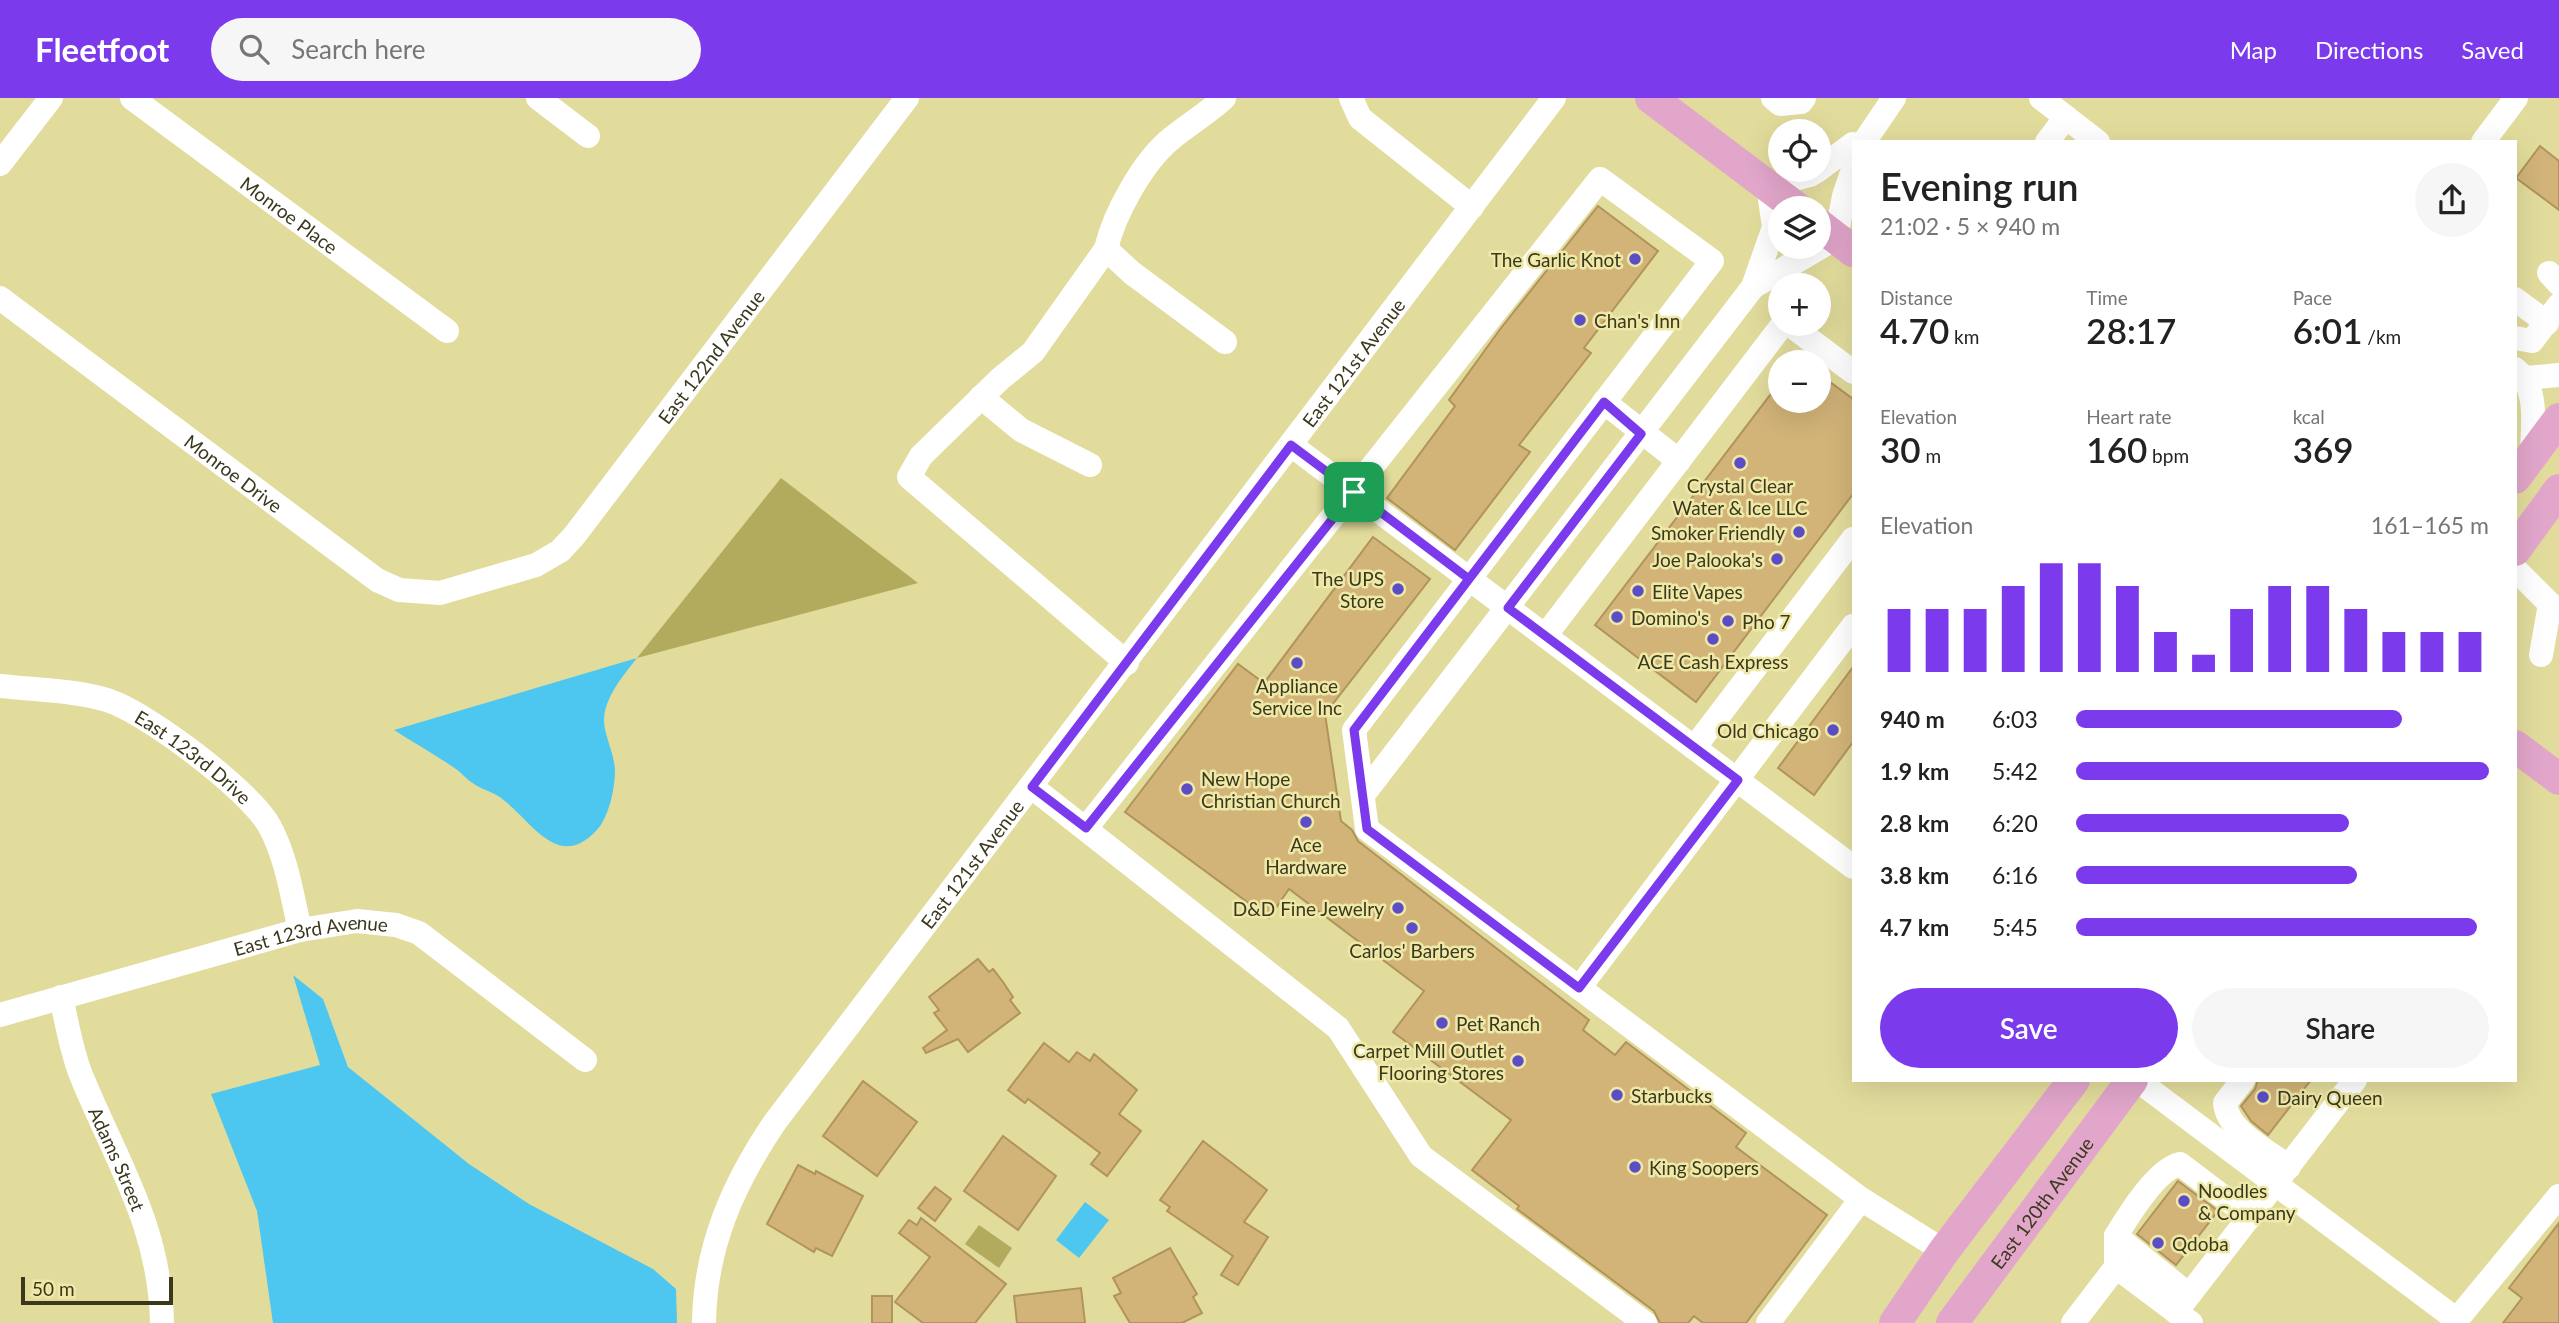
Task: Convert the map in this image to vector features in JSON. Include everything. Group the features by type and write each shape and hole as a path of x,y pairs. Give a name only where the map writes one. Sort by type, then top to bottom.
{"main road":[{"path":"1651,98 1780,196"},
{"path":"2523,467 2559,419"},
{"path":"2517,547 2559,490"},
{"path":"2517,748 2559,779"},
{"path":"1895,1323 1944,1251 2072,1082"},
{"name":"East 120th Avenue","path":"1952,1323 2133,1082"}],"street":[{"path":"0,164 51,98"},
{"name":"Monroe Place","path":"132,98 447,331"},
{"path":"538,98 588,136"},
{"name":"East 122nd Avenue","path":"486,580 547,559 574,536 907,98"},
{"path":"1128,663 909,477 921,456 981,397 1033,352 1106,249 1112,223 1135,183 1171,138 1201,119 1224,98"},
{"path":"1351,98 1360,118 1472,207"},
{"name":"East 121st Avenue","path":"704,1323 712,1250 730,1198 754,1153 1554,98"},
{"path":"1773,98 1780,104 1801,102 1804,98"},
{"path":"1861,140 1894,98"},
{"path":"2484,140 2516,98"},
{"path":"2043,99 2095,140"},
{"path":"2049,140 2066,117"},
{"path":"1831,161 1852,147"},
{"path":"1753,287 1836,238 1844,196 1852,172"},
{"path":"1086,828 1600,179 1712,261 1354,730 1367,829 1861,1199 1944,1251"},
{"path":"1363,794 1753,287 1774,227 1768,187 1786,182"},
{"path":"1106,249 1132,273 1225,342"},
{"name":"Monroe Drive","path":"0,298 377,580 399,590 425,594 486,580"},
{"path":"2517,300 2553,314 2532,341 2517,338"},
{"path":"1545,636 1774,336"},
{"path":"1805,336 1852,371"},
{"path":"2523,467 2532,399 2521,374 2559,375"},
{"path":"981,397 1021,430 1090,465"},
{"path":"1604,402 1641,434 1679,461"},
{"path":"1291,445 1852,866"},
{"path":"1695,748 1852,541"},
{"path":"2517,571 2550,604 2541,655"},
{"path":"1579,988 1852,627"},
{"name":"East 123rd Drive","path":"0,686 85,695 124,706 238,790 262,815 279,846 300,930"},
{"path":"1032,787 1338,1028 1421,1156 1645,1323"},
{"name":"East 123rd Avenue","path":"0,1015 300,930 357,921 396,925 419,933 585,1060"},
{"name":"Adams Street","path":"61,997 78,1067 125,1168 148,1230 158,1280 162,1323"},
{"path":"2138,1082 2283,1176"},
{"path":"2241,1082 2225,1103 2232,1124 2283,1176 2456,1322 2559,1196"},
{"path":"2185,1310 2250,1217 2351,1082"},
{"path":"2073,1323 2116,1267 2116,1236 2160,1175 2170,1166 2180,1164 2250,1217"},
{"path":"1768,1323 1861,1199"},
{"path":"2116,1236 2185,1310"},
{"path":"2116,1267 2185,1310"}],"shaded area":[{"path":"781,478 918,583 637,658"},
{"path":"979,1225 1012,1248 999,1268 965,1244"}],"water":[{"path":"637,658 614,690 604,719 615,770 610,802 601,825 582,842 568,846 556,844 544,837 498,796 477,786 453,767 394,730"},
{"path":"293,975 323,999 348,1067 469,1164 529,1204 653,1269 676,1289 677,1323 273,1323 257,1211 211,1094 320,1065"},
{"path":"1085,1202 1109,1220 1079,1258 1056,1240"}],"building":[{"path":"2540,146 2559,161 2559,210 2517,179"},
{"path":"1598,206 1658,251 1584,348 1591,353 1519,445 1530,452 1455,550 1387,498 1455,406 1449,400 1501,328"},
{"path":"1831,383 1852,398 1852,495 1696,702 1595,625 1768,398 1768,413 1831,413"},
{"path":"1373,537 1430,579 1325,714 1341,821 1352,830 1358,841 1589,1020 1583,1030 1615,1055 1626,1042 1746,1133 1736,1147 1827,1215 1746,1323 1703,1323 1694,1316 1688,1323 1660,1323 1654,1311 1517,1209 1519,1206 1472,1170 1511,1120 1393,1032 1424,991 1289,889 1269,918 1125,812 1238,664 1264,683"},
{"path":"1852,668 1852,743 1814,795 1778,768"},
{"path":"978,959 989,972 993,969 1013,997 1010,1000 1020,1013 968,1052 958,1039 926,1053 923,1048 947,1030 934,1013 939,1010 929,997"},
{"path":"1044,1043 1069,1062 1077,1052 1090,1061 1094,1054 1137,1090 1119,1114 1141,1131 1107,1176 1091,1164 1100,1153 1028,1099 1025,1103 1008,1090"},
{"path":"863,1081 917,1122 877,1176 823,1136"},
{"path":"2257,1082 2309,1082 2268,1135 2251,1121 2241,1106"},
{"path":"1003,1136 1056,1176 1018,1230 964,1191"},
{"path":"1203,1141 1267,1190 1244,1222 1268,1237 1238,1285 1221,1275 1233,1256 1167,1211 1170,1207 1160,1200"},
{"path":"798,1165 815,1174 816,1171 863,1196 832,1256 816,1248 814,1252 767,1224"},
{"path":"2178,1181 2218,1211 2176,1265 2137,1234"},
{"path":"935,1187 951,1199 935,1221 918,1208"},
{"path":"921,1218 1006,1284 975,1323 923,1323 895,1302 930,1257 899,1233 909,1220 917,1225"},
{"path":"2559,1223 2559,1323 2503,1323 2522,1298 2509,1288"},
{"path":"1170,1248 1197,1294 1193,1297 1202,1313 1182,1323 1130,1323 1114,1296 1121,1293 1113,1278"},
{"path":"1081,1288 1085,1323 1017,1323 1014,1296"},
{"path":"872,1296 892,1296 892,1323 872,1323"}],"place":[{"name":"The Garlic Knot","path":"1635,259"},
{"name":"Chan's Inn","path":"1580,320"},
{"name":"Crystal Clear Water & Ice LLC","path":"1740,463"},
{"name":"Smoker Friendly","path":"1799,532"},
{"name":"Joe Palooka's","path":"1777,559"},
{"name":"The UPS Store","path":"1398,589"},
{"name":"Elite Vapes","path":"1638,591"},
{"name":"Domino's","path":"1617,617"},
{"name":"Pho 7","path":"1728,621"},
{"name":"ACE Cash Express","path":"1713,639"},
{"name":"Appliance Service Inc","path":"1297,663"},
{"name":"Old Chicago","path":"1833,730"},
{"name":"New Hope Christian Church","path":"1187,789"},
{"name":"Ace Hardware","path":"1306,822"},
{"name":"D&D Fine Jewelry","path":"1398,908"},
{"name":"Carlos' Barbers","path":"1412,928"},
{"name":"Pet Ranch","path":"1442,1023"},
{"name":"Carpet Mill Outlet Flooring Stores","path":"1518,1061"},
{"name":"Starbucks","path":"1617,1095"},
{"name":"Dairy Queen","path":"2263,1097"},
{"name":"King Soopers","path":"1635,1167"},
{"name":"Noodles & Company","path":"2184,1201"},
{"name":"Qdoba","path":"2158,1243"}],"route":[{"path":"1354,492 1291,445 1032,787 1086,828 1354,492 1469,579 1354,730 1367,829 1579,988 1738,780 1508,608 1641,434 1604,402 1469,579 1412,535 1354,492"}]}
